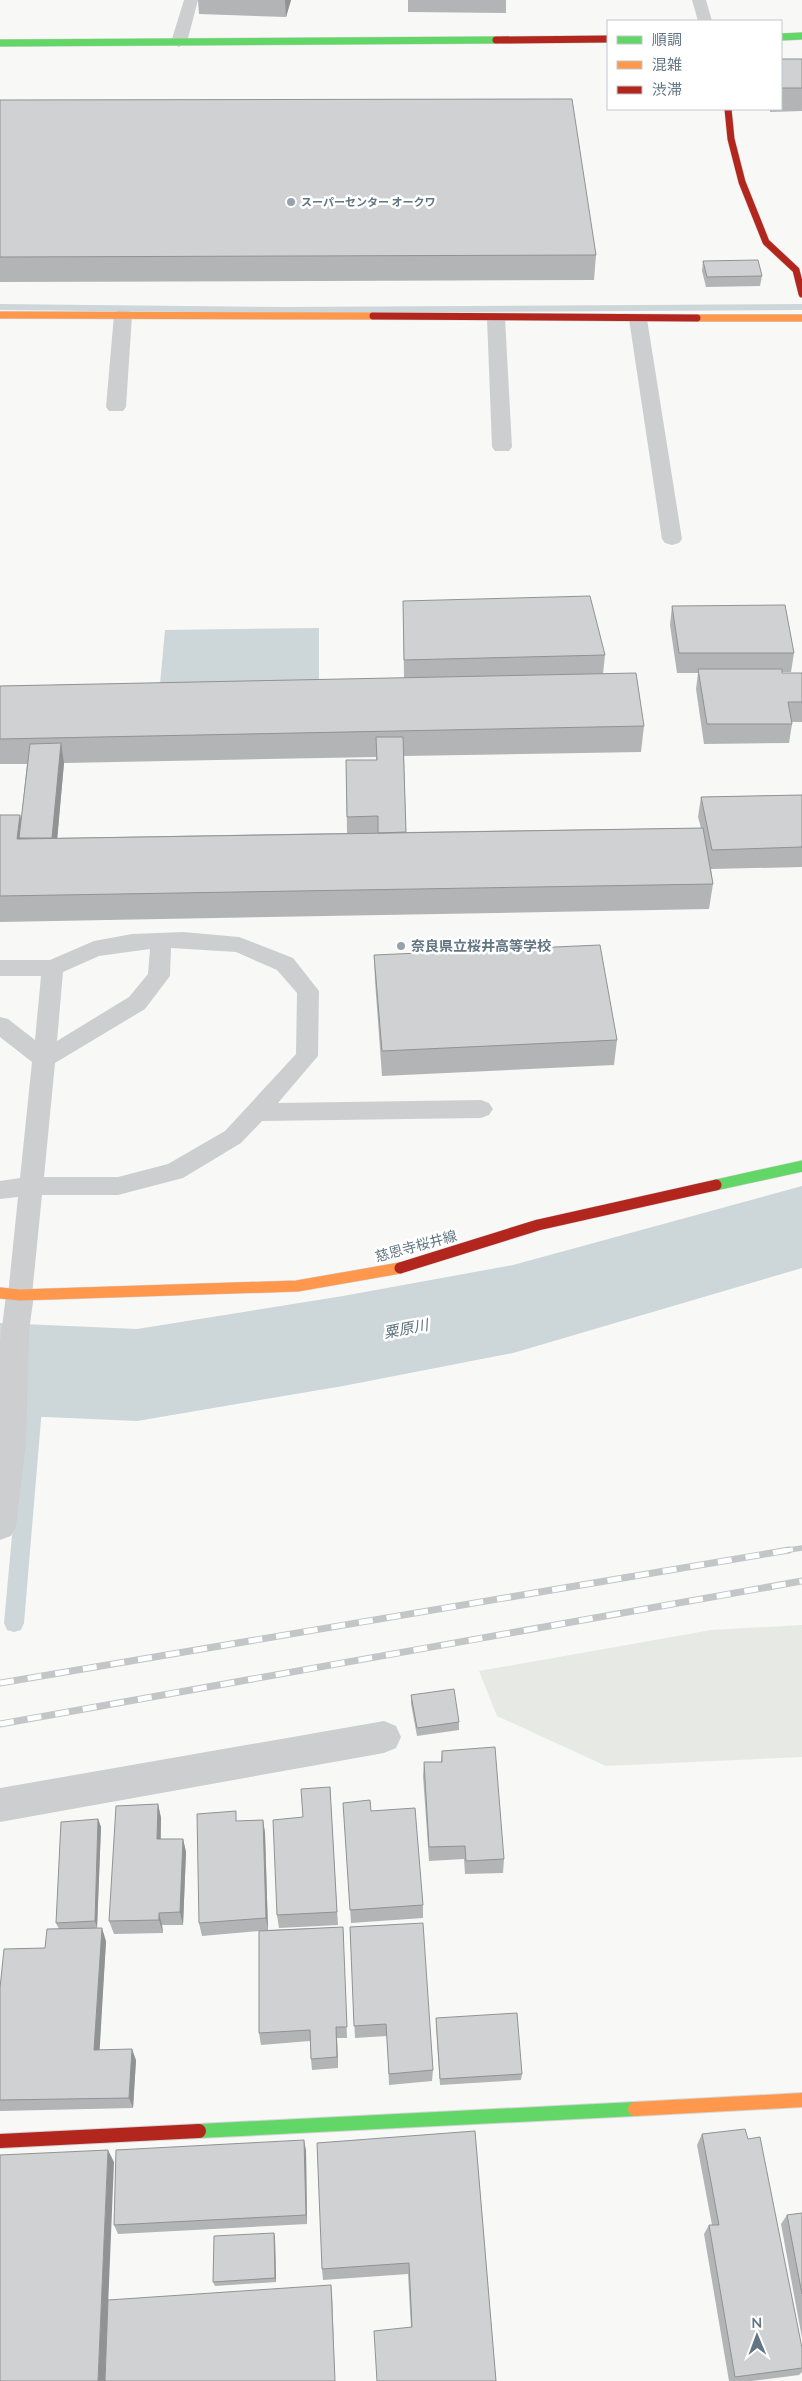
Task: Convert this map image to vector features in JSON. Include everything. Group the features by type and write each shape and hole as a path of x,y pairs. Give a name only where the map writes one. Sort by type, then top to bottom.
{"street":[{"path":"179,42 191,0"},
{"path":"699,0 706,20"},
{"path":"782,37 802,36"},
{"path":"0,43 607,39"},
{"path":"728,110 731,139 742,182 766,242 796,270 801,292"},
{"path":"116,407 123,315"},
{"path":"0,316 802,318"},
{"path":"496,318 502,447"},
{"path":"638,319 672,539"},
{"name":"慈恩寺桜井線","path":"10,1294 297,1286 405,1267 538,1224 802,1166"},
{"path":"0,1526 5,1442 13,1404 16,1331 10,1294"},
{"path":"0,1806 384,1737"},
{"path":"0,2141 802,2100"}],"lane":[{"path":"0,968 53,968 94,949 132,942 183,940 239,945 285,964 308,991 307,1056 232,1137 175,1171 118,1186 30,1186 0,1190"},
{"path":"44,1059 137,1003 159,976 161,941"},
{"path":"10,1294 30,1186 53,968"},
{"path":"0,1025 44,1059"},
{"path":"255,1112 481,1109"}],"shaded area":[{"path":"319,628 319,682 160,684 165,630"},
{"path":"802,1625 802,1757 606,1766 497,1716 479,1671 711,1630"}],"building":[{"path":"782,59 802,59 802,88 782,88"},
{"name":"スーパーセンター オークワ","path":"572,99 596,255 0,257 0,100"},
{"path":"758,260 762,276 707,277 703,261"},
{"path":"590,596 605,655 404,660 403,601"},
{"path":"785,605 794,653 679,653 672,606"},
{"path":"698,669 782,669 782,673 802,673 802,702 788,702 792,724 707,724"},
{"path":"636,673 644,726 0,739 0,686"},
{"path":"376,737 403,737 406,832 378,833 378,816 347,817 346,760 377,760"},
{"path":"61,743 52,838 19,838 30,744"},
{"path":"802,795 802,847 712,850 701,797"},
{"path":"0,815 20,815 17,839 703,828 713,884 0,896"},
{"path":"600,945 617,1040 382,1051 374,955"},
{"path":"454,1689 459,1722 417,1728 411,1695"},
{"path":"495,1747 504,1859 466,1861 465,1846 429,1847 424,1762 442,1762 442,1751"},
{"path":"330,1787 337,1912 277,1915 273,1820 303,1817 301,1789"},
{"path":"370,1800 371,1811 415,1808 423,1905 350,1910 343,1803"},
{"path":"158,1804 157,1839 183,1839 180,1912 159,1913 159,1920 109,1921 116,1806"},
{"path":"236,1811 236,1821 263,1820 266,1918 199,1923 197,1814"},
{"path":"98,1819 95,1921 56,1923 61,1822"},
{"path":"423,1923 433,2070 389,2074 386,2024 354,2026 350,1927"},
{"path":"343,1927 347,2027 336,2027 337,2057 311,2059 310,2030 259,2033 259,1931"},
{"path":"102,1928 94,2050 132,2049 129,2098 0,2100 0,1988 4,1949 45,1948 47,1929"},
{"path":"517,2013 522,2074 440,2079 436,2018"},
{"path":"745,2129 748,2139 760,2137 802,2348 802,2368 735,2377 709,2225 719,2225 702,2134"},
{"path":"475,2131 496,2381 377,2381 374,2331 412,2327 409,2263 322,2269 317,2143"},
{"path":"304,2140 306,2215 114,2225 116,2150"},
{"path":"108,2150 98,2381 0,2381 0,2155"},
{"path":"802,2213 802,2294 787,2215"},
{"path":"274,2233 275,2278 213,2282 214,2236"},
{"path":"331,2285 335,2381 105,2381 108,2300"}],"waterway":[{"path":"0,307 286,310 802,307"},
{"name":"粟原川","path":"0,1369 137,1375 343,1341 513,1309 802,1227"},
{"path":"14,1623 36,1372"}],"railway":[{"path":"782,1551 802,1548"},
{"path":"0,1683 789,1550"},
{"path":"0,1724 802,1581"}],"traffic: fast":[{"path":"782,37 802,36"},
{"path":"0,43 496,40"},
{"path":"716,1185 802,1166"},
{"path":"199,2131 635,2109"}],"traffic: slow":[{"path":"0,315 373,316"},
{"path":"697,318 802,318"},
{"path":"0,1293 20,1295 297,1286 400,1268"},
{"path":"635,2109 802,2100"}],"traffic: jam":[{"path":"496,40 607,39"},
{"path":"728,110 731,139 742,182 766,242 796,270 802,294"},
{"path":"373,316 697,318"},
{"path":"400,1268 538,1225 716,1185"},
{"path":"0,2141 199,2131"}],"place":[{"name":"スーパーセンター オークワ","path":"291,202"},
{"name":"奈良県立桜井高等学校","path":"401,946"}]}
